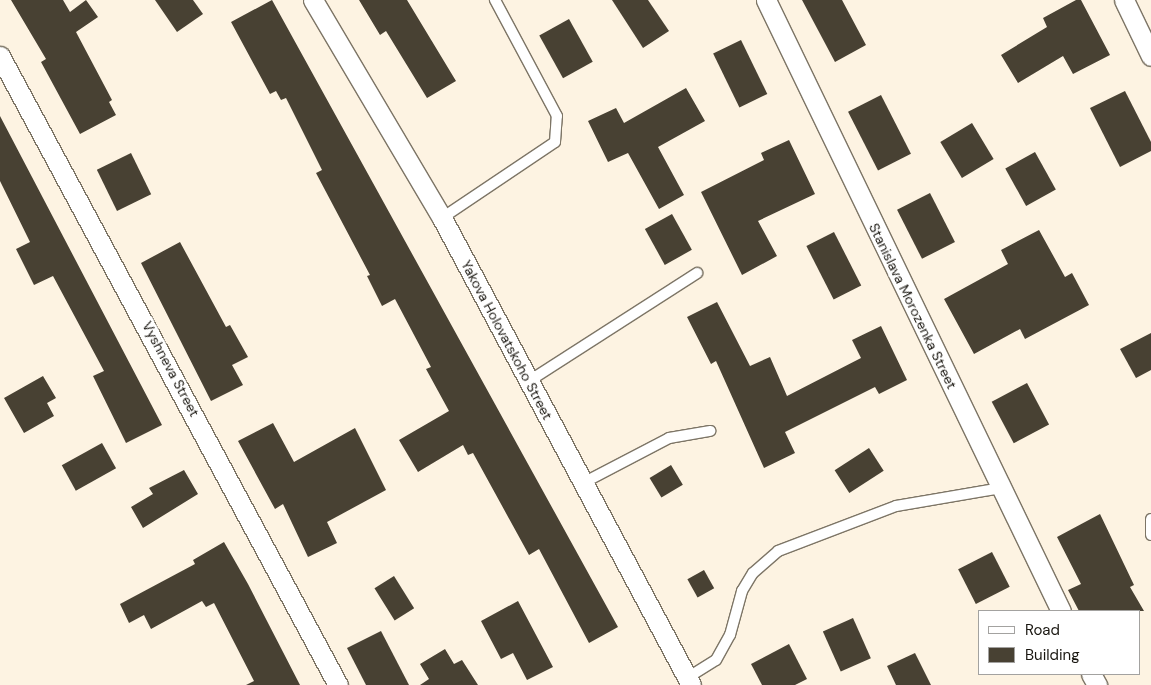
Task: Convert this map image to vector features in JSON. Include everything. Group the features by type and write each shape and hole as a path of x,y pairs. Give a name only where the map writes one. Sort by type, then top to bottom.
{"street":[{"name":"Yakova Holovatskoho Street","path":"313,0 442,218 689,682"},
{"name":"Stanislava Morozenka Street","path":"766,0 1061,610"},
{"path":"1124,0 1151,56"},
{"name":"Vyshneva Street","path":"0,56 338,685"}],"lane":[{"path":"442,218 555,142 557,116 495,0"},
{"path":"529,381 697,273"},
{"path":"583,483 669,438 710,431"},
{"path":"689,682 716,660 730,635 742,591 753,573 778,552 896,506 1001,488"},
{"path":"1151,519 1151,535"}],"building":[{"path":"11,0 63,0 70,12 86,0 98,17 76,32 112,100 109,102 116,115 80,134 41,62 46,59"},
{"path":"155,0 193,0 203,14 177,32"},
{"path":"272,0 618,627 589,643 539,549 529,555 473,453 468,455 463,445 418,472 399,440 449,411 426,369 431,367 395,299 382,306 367,276 370,275 316,173 322,170 286,98 281,100 276,91 270,94 231,22"},
{"path":"359,0 407,0 456,81 427,98 386,31 380,35"},
{"path":"612,0 648,0 669,31 643,48"},
{"path":"802,0 842,0 866,45 835,62"},
{"path":"1076,0 1081,0 1110,55 1073,74 1063,56 1018,83 1001,55 1047,27 1043,18"},
{"path":"569,19 593,62 563,78 539,35"},
{"path":"741,40 767,94 739,108 713,54"},
{"path":"686,88 705,121 658,147 684,195 659,209 628,153 608,162 588,121 616,108 624,123"},
{"path":"1125,91 1151,142 1151,151 1120,167 1090,108"},
{"path":"881,95 911,154 878,171 848,112"},
{"path":"0,116 162,425 126,443 93,376 104,371 53,276 34,285 16,249 30,242 0,181"},
{"path":"972,123 994,159 962,178 940,142"},
{"path":"789,140 815,194 758,221 777,256 742,275 701,192 764,160 761,153"},
{"path":"1035,152 1056,190 1026,206 1005,168"},
{"path":"131,153 151,194 117,211 97,170"},
{"path":"930,193 955,242 922,259 897,210"},
{"path":"672,214 692,250 665,265 645,229"},
{"path":"1039,230 1065,277 1072,273 1089,305 1025,339 1020,329 974,354 944,299 1008,264 1001,250"},
{"path":"834,232 861,285 834,300 806,246"},
{"path":"180,242 226,327 230,325 248,357 232,365 243,385 211,401 141,263"},
{"path":"717,302 750,366 770,357 787,396 861,358 852,340 881,326 907,380 879,394 875,387 785,432 795,453 764,468 716,361 711,364 687,317"},
{"path":"1151,333 1151,370 1136,378 1120,349"},
{"path":"43,376 56,398 47,403 54,416 24,433 4,398"},
{"path":"1027,383 1049,424 1014,443 992,402"},
{"path":"273,423 294,462 355,428 386,490 327,522 337,543 308,557 283,504 275,509 238,441"},
{"path":"102,443 116,468 76,491 62,465"},
{"path":"869,448 884,471 849,493 835,470"},
{"path":"671,465 683,485 661,498 650,478"},
{"path":"184,470 198,494 143,528 131,507 153,494 149,488"},
{"path":"1100,514 1134,585 1130,587 1144,611 1078,610 1068,590 1081,584 1057,537"},
{"path":"224,542 300,685 246,685 254,681 214,603 206,607 202,601 151,629 144,615 129,623 120,604 195,564 193,560"},
{"path":"992,552 1010,587 976,604 958,569"},
{"path":"704,570 714,588 698,598 687,579"},
{"path":"394,576 414,608 395,620 374,588"},
{"path":"518,601 553,667 527,680 513,653 501,659 481,621"},
{"path":"853,618 871,658 841,672 823,631"},
{"path":"381,631 409,685 366,685 347,648"},
{"path":"789,644 807,679 795,685 762,685 751,664"},
{"path":"445,649 454,664 462,660 478,685 420,685 429,679 420,664"},
{"path":"915,653 931,685 896,685 887,666"}]}
